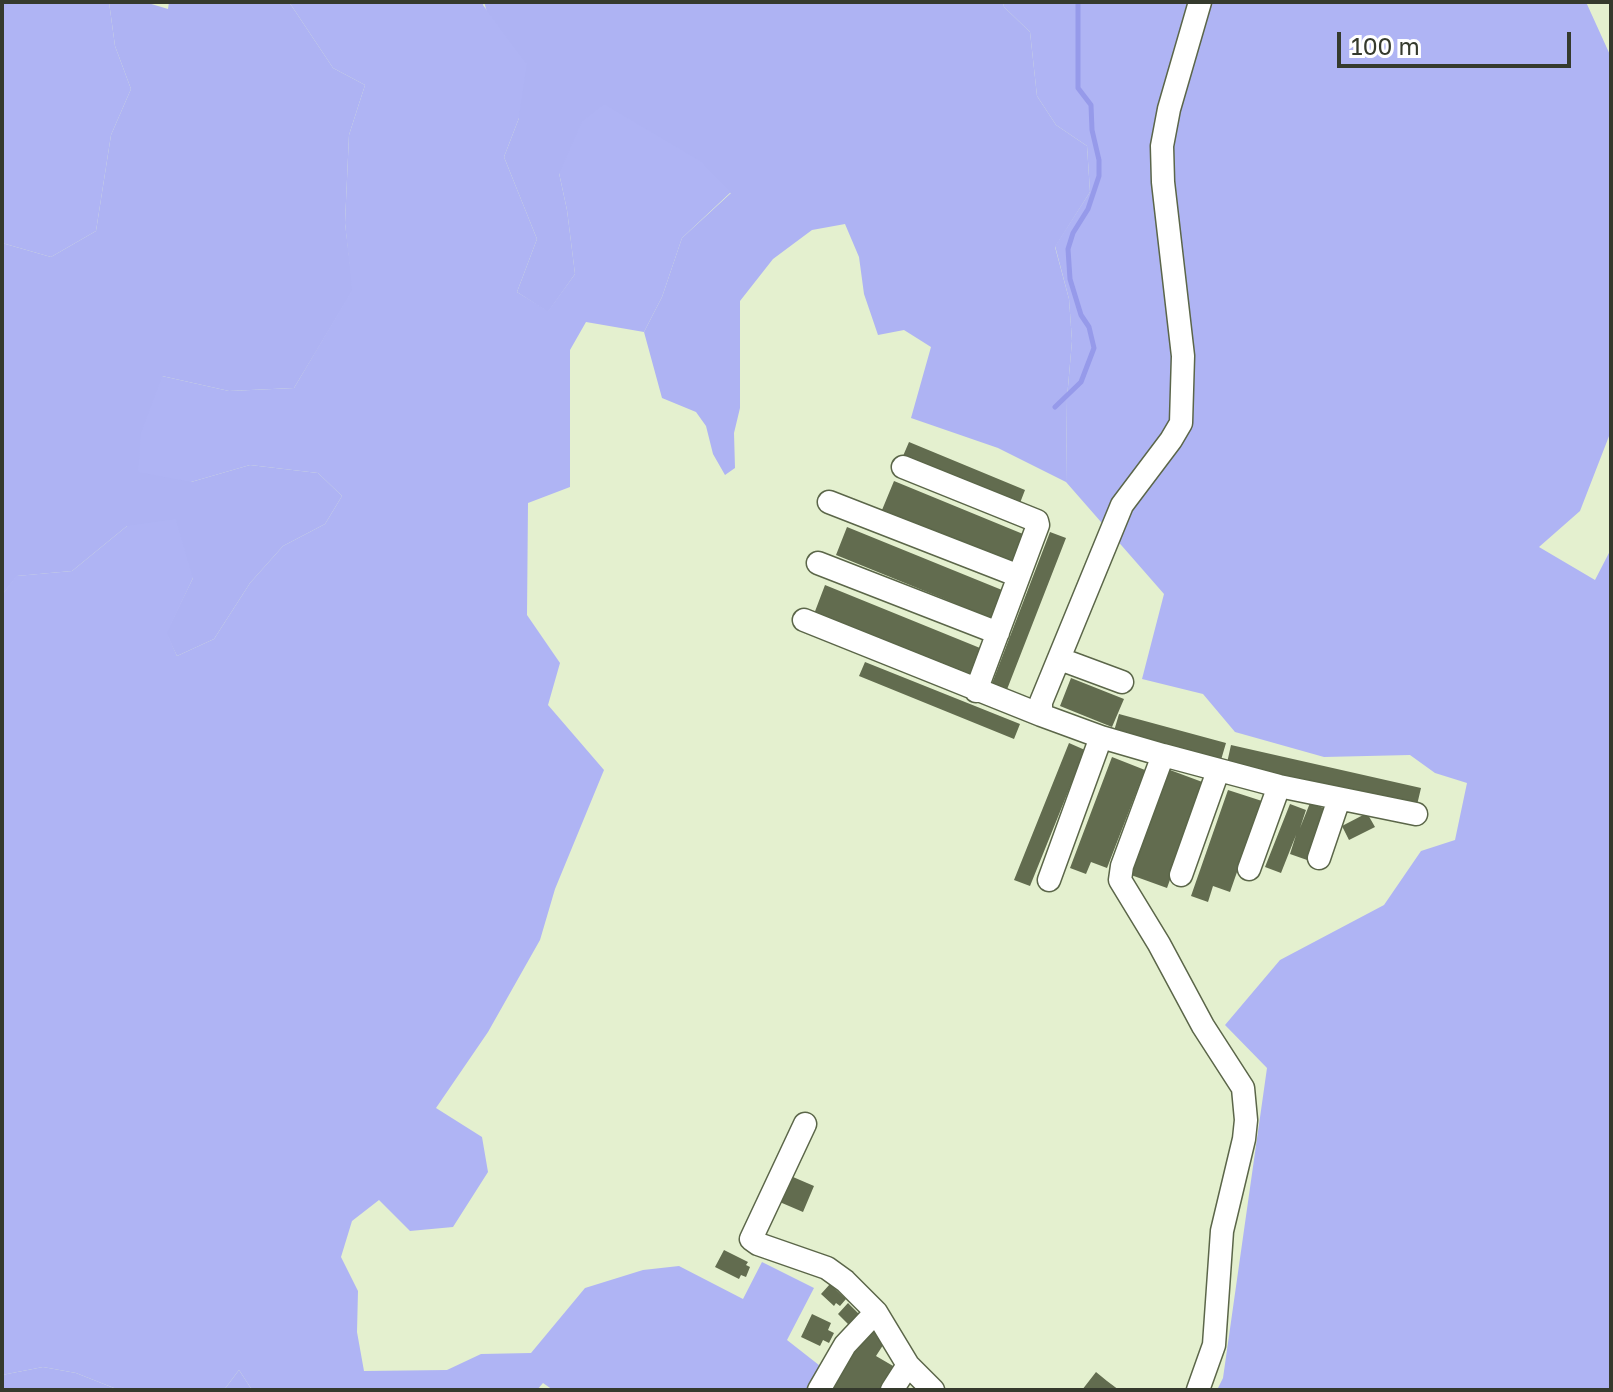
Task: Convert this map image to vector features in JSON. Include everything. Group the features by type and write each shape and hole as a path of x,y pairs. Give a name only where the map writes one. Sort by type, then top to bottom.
{"street":[{"path":"1041,715 1041,702 1122,505 1181,423 1183,356 1163,182 1162,146 1169,109 1200,2"},
{"path":"903,467 1037,521 976,691"},
{"path":"829,502 1019,576"},
{"path":"818,563 998,633"},
{"path":"804,620 976,691 1101,737 1279,786 1416,814"},
{"path":"1060,659 1122,682"},
{"path":"1049,880 1101,737"},
{"path":"1163,755 1122,866 1120,880 1203,1026 1243,1088 1246,1120 1222,1231 1214,1345 1198,1390"},
{"path":"1181,875 1218,771"},
{"path":"1249,869 1279,786"},
{"path":"1319,858 1339,799"},
{"path":"805,1124 751,1239 827,1268 845,1281 876,1312 908,1365 933,1390"},
{"path":"819,1390 845,1345 876,1312"},
{"path":"892,1390 908,1365"}],"shaded area":[{"path":"2,2 109,2 115,46 131,89 111,135 96,231 51,257 2,243"},
{"path":"109,2 148,3 168,9 169,2 289,2 333,68 365,85 349,135 345,223 353,290 294,388 229,391 162,376 191,482 250,465 318,473 342,496 325,524 283,546 250,583 214,639 177,656 166,633 193,578 127,526 72,571 17,576 2,595 2,243 51,257 96,231 111,135 131,89 115,46"},
{"path":"289,2 484,2 483,5 527,64 519,118 504,157 537,239 517,292 548,311 575,274 559,173 582,121 604,104 702,162 731,192 682,238 662,297 644,332 586,322 570,350 570,487 528,503 527,615 560,663 548,705 604,770 555,889 540,940 488,1032 436,1108 482,1137 488,1172 453,1227 410,1231 379,1200 352,1221 341,1257 358,1291 357,1332 364,1371 447,1370 481,1354 531,1353 585,1288 643,1270 679,1266 743,1299 762,1262 814,1288 787,1340 824,1369 811,1390 553,1390 543,1383 537,1390 252,1390 239,1370 224,1390 119,1390 76,1373 43,1367 2,1375 2,595 16,576 72,571 127,526 176,519 193,578 167,633 177,656 214,639 250,583 283,546 325,524 342,496 318,473 250,465 191,482 138,472 141,432 162,376 229,391 294,388 352,290 345,223 349,135 365,85 333,68"},
{"path":"484,2 1003,2 1004,7 1030,32 1037,96 1056,125 1087,146 1090,192 1055,247 1069,299 1072,341 1067,398 1066,482 998,448 911,418 931,347 904,330 878,335 864,294 859,257 845,224 812,230 773,259 740,301 740,408 734,433 735,468 725,475 713,454 706,426 696,412 662,398 644,332 662,297 682,238 731,193 559,173 575,274 548,312 517,292 537,239 504,157 519,118"},
{"path":"1003,2 1586,2 1611,57 1611,431 1580,511 1539,547 1595,580 1611,549 1611,1390 1217,1390 1223,1378 1267,1068 1225,1025 1280,960 1384,905 1421,851 1455,840 1467,783 1435,773 1410,755 1324,757 1235,732 1203,694 1142,679 1164,594 1066,482 1067,398 1072,341 1069,299 1055,246 1090,192 1087,146 1056,125 1037,96 1030,32 1004,7"},
{"path":"43,1367 76,1373 119,1390 2,1390 2,1375"},
{"path":"239,1370 252,1390 224,1390"}],"building":[{"path":"909,442 1025,490 1020,503 903,456"},
{"path":"894,481 1023,534 1012,562 882,510"},
{"path":"847,527 1002,590 991,618 836,555"},
{"path":"1050,532 1066,538 1006,692 991,686"},
{"path":"825,585 980,648 969,676 814,614"},
{"path":"865,662 1020,724 1014,739 859,676"},
{"path":"1071,678 1124,699 1112,727 1060,706"},
{"path":"1119,714 1226,743 1221,760 1114,731"},
{"path":"1069,743 1085,750 1030,886 1014,880"},
{"path":"1231,745 1421,788 1417,805 1227,763"},
{"path":"1112,757 1145,770 1107,868 1091,862 1086,874 1070,868"},
{"path":"1170,770 1205,783 1167,888 1131,875"},
{"path":"1228,790 1262,801 1230,892 1213,886 1208,902 1191,896"},
{"path":"1310,803 1326,809 1307,860 1290,854 1296,835 1281,873 1265,867 1290,804 1306,810 1300,828"},
{"path":"1367,813 1375,827 1349,840 1342,826"},
{"path":"786,1174 814,1186 803,1212 775,1200"},
{"path":"724,1250 748,1262 746,1265 750,1267 746,1277 741,1275 739,1279 715,1267"},
{"path":"830,1284 846,1299 840,1306 836,1303 834,1306 821,1294"},
{"path":"848,1303 860,1315 850,1326 838,1314"},
{"path":"812,1314 831,1323 828,1330 834,1333 829,1343 823,1340 820,1346 801,1337"},
{"path":"867,1327 887,1339 876,1356 900,1370 888,1390 824,1390"},
{"path":"1096,1372 1107,1381 1119,1390 1082,1390"}],"waterway":[{"path":"1055,407 1081,382 1094,348 1070,279 1068,249 1073,233 1088,209 1099,176 1091,105 1078,88 1078,2"}]}
